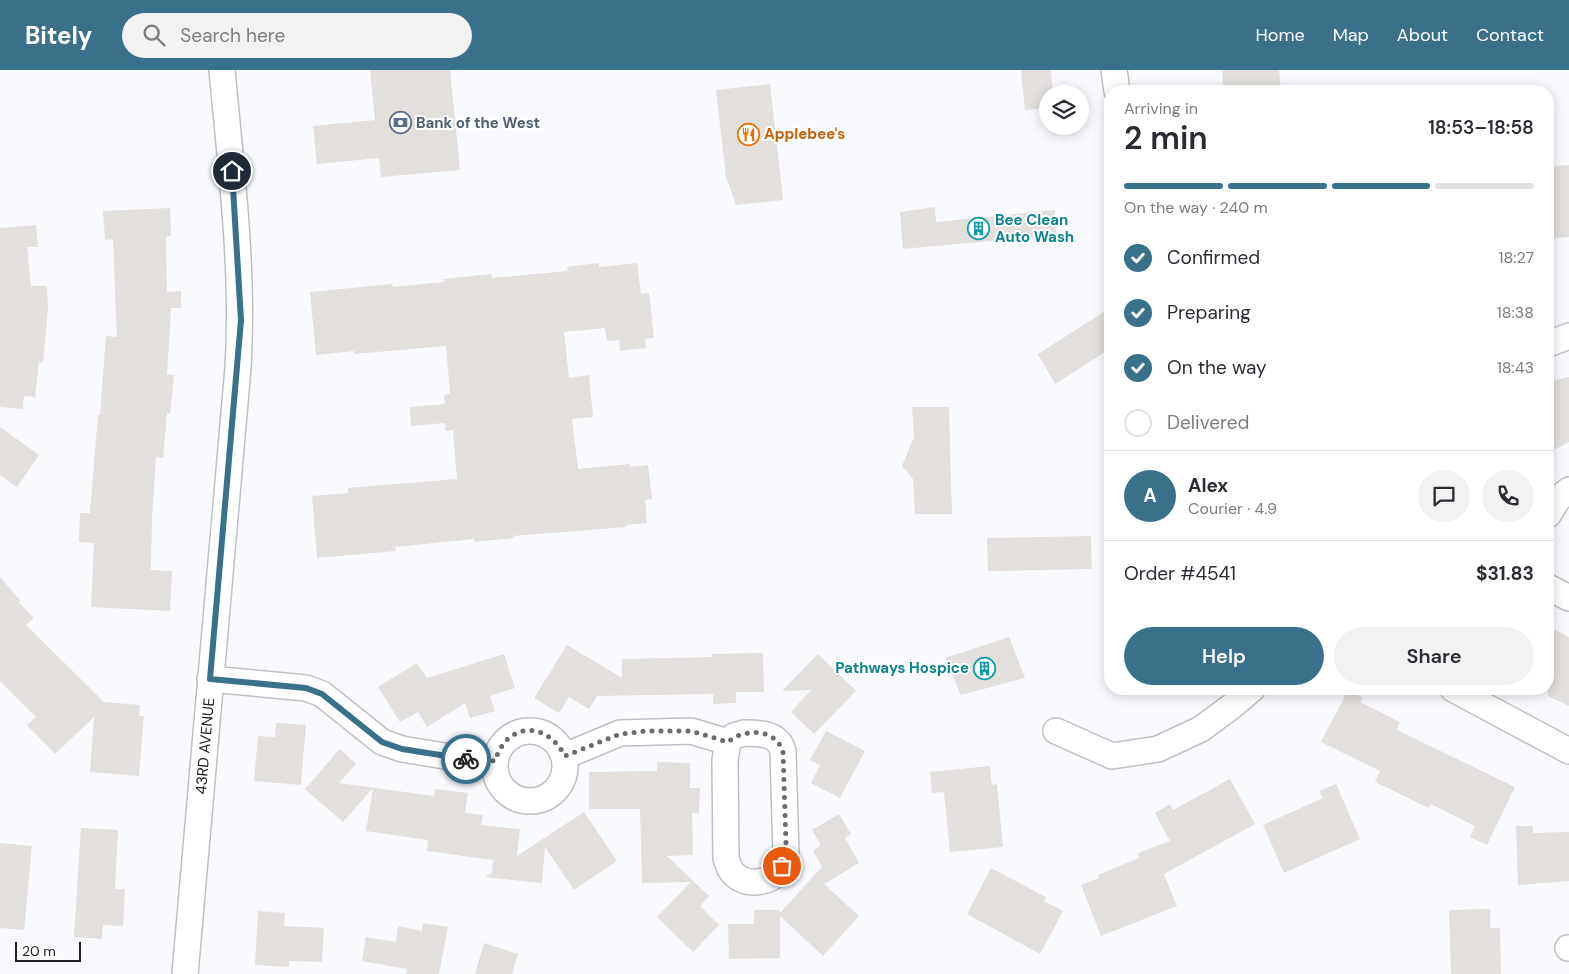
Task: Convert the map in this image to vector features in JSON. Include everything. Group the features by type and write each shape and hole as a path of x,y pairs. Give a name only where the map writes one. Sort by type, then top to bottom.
{"street":[{"name":"43RD AVENUE","path":"185,974 241,320 236,223 222,70"},
{"path":"1114,70 1116,85"},
{"path":"1554,342 1569,336"},
{"path":"1554,506 1569,490"},
{"path":"1554,589 1569,598"},
{"path":"210,679 306,688 322,694 382,742 402,749 475,761 495,761"},
{"path":"1056,731 1112,756 1158,749 1201,729 1245,695"},
{"path":"1464,695 1569,751"},
{"path":"527,731 540,732 550,736 559,745 565,756 564,778 550,796 539,801 527,802 516,799 506,793 497,778 495,761 498,750 506,740 516,734 527,731"},
{"path":"565,756 620,734 646,731 691,731 728,742"},
{"path":"744,733 765,734 777,740 783,752 786,854 782,866 774,876 763,881 743,881 730,868 726,858 724,760 728,742 734,736 744,733"}],"building":[{"name":"Bank of the West","path":"370,70 450,70 460,170 381,177 379,158 317,164 313,126 375,120"},
{"path":"1021,70 1051,70 1052,85 1039,85 1039,109 1025,110"},
{"path":"1222,70 1279,70 1280,85 1223,85"},
{"name":"Applebee's","path":"770,84 783,200 736,205 726,177 716,90"},
{"path":"1569,165 1569,237 1554,238 1554,166"},
{"name":"Bee Clean Auto Wash","path":"935,207 936,222 1055,210 1056,235 903,249 900,212"},
{"path":"170,208 171,236 166,237 167,292 181,291 181,308 171,308 167,374 174,375 170,414 167,413 163,458 156,457 151,570 172,571 170,611 91,607 94,543 79,542 80,513 90,513 106,336 117,337 113,239 105,240 103,211"},
{"path":"36,225 38,247 27,247 31,286 47,286 48,310 43,363 39,362 35,397 24,396 23,409 0,407 0,228"},
{"path":"599,263 599,267 637,263 641,294 649,293 654,338 645,339 646,348 620,351 619,340 607,341 605,328 564,332 569,378 589,375 593,417 572,419 578,469 630,464 630,467 648,465 652,499 645,500 647,523 626,525 626,527 513,536 514,538 474,542 474,539 395,547 396,551 317,558 312,496 348,493 348,488 457,479 453,430 446,431 445,423 411,426 410,407 445,404 444,395 450,394 446,346 354,354 354,351 316,355 310,292 392,284 393,287 444,282 444,279 491,274 492,278 568,271 567,267"},
{"path":"1104,312 1104,353 1055,384 1038,354"},
{"path":"1569,377 1569,442 1554,450 1554,381"},
{"path":"912,407 949,407 952,514 915,514 913,479 902,466 914,437"},
{"path":"0,427 39,455 17,487 0,475"},
{"path":"1091,536 1092,569 988,571 987,538"},
{"path":"0,577 21,601 19,603 34,618 26,625 104,702 140,705 139,716 144,716 139,776 90,772 94,717 55,754 27,725 36,717 0,681"},
{"path":"1554,629 1569,637 1569,706 1548,696 1554,695"},
{"name":"Pathways Hospice","path":"1009,637 1025,678 961,695 945,658"},
{"path":"567,645 622,678 622,659 713,657 712,654 763,653 764,692 736,692 736,703 713,704 713,694 597,696 589,709 569,697 559,713 534,698"},
{"path":"504,654 515,688 490,696 495,711 470,718 465,703 427,727 418,712 400,722 378,687 417,663 427,678"},
{"path":"818,654 856,691 814,734 791,712 811,690 782,691"},
{"path":"1345,695 1357,695 1363,698 1360,702 1400,722 1397,730 1515,787 1487,845 1470,837 1475,826 1431,804 1429,808 1375,782 1380,771 1321,742"},
{"path":"276,723 306,725 301,785 254,781 258,736 275,737"},
{"path":"826,731 865,751 840,798 811,783 820,765 810,760"},
{"path":"340,749 356,764 339,783 434,796 435,789 468,793 465,813 483,815 481,825 520,829 517,856 584,812 617,861 574,890 545,847 542,883 485,877 492,873 493,860 427,851 428,840 366,831 373,788 343,822 305,789"},
{"path":"657,762 690,763 690,788 700,788 699,813 692,813 693,855 667,856 709,896 700,906 719,925 693,952 657,917 691,882 642,883 640,809 589,809 589,772 657,771"},
{"path":"990,766 992,785 997,784 1003,847 950,852 944,792 932,793 930,772"},
{"path":"1230,779 1255,824 1164,874 1177,906 1101,936 1081,885 1099,878 1098,875 1139,858 1138,853 1170,841 1155,813 1170,804 1173,810"},
{"path":"1336,784 1360,839 1284,873 1263,825 1323,798 1319,791"},
{"path":"839,814 851,834 845,838 859,863 824,884 859,916 823,956 780,916 780,958 729,959 728,924 754,924 754,910 779,910 780,913 822,867 813,851 821,845 812,830"},
{"path":"1516,826 1533,826 1533,833 1569,832 1569,881 1518,885"},
{"path":"81,828 118,830 115,889 125,889 123,926 103,925 102,939 74,937"},
{"path":"0,843 32,846 24,930 0,928"},
{"path":"991,868 1046,897 1044,901 1063,911 1040,954 967,914"},
{"path":"1490,909 1490,928 1500,928 1501,974 1451,974 1449,910"},
{"path":"258,911 285,913 284,926 324,928 322,962 289,961 289,967 255,965"},
{"path":"423,923 448,927 439,974 406,974 407,969 362,961 366,937 396,942 398,926 422,931"},
{"path":"484,943 518,954 512,974 475,974"}],"way so far":[{"path":"466,759 495,761 498,750 506,740 516,734 527,731 540,732 550,736 559,745 565,756 620,734 646,731 691,731 728,742 734,736 744,733 765,734 777,740 783,752 786,854 782,866"}],"place":[{"name":"Bank of the West","path":"400,123"},
{"name":"Applebee's","path":"748,134"},
{"name":"Bee Clean Auto Wash","path":"979,229"},
{"name":"Pathways Hospice","path":"985,668"}],"route":[{"path":"232,171 241,320 210,679 306,688 322,694 382,742 402,749 466,759"}]}
